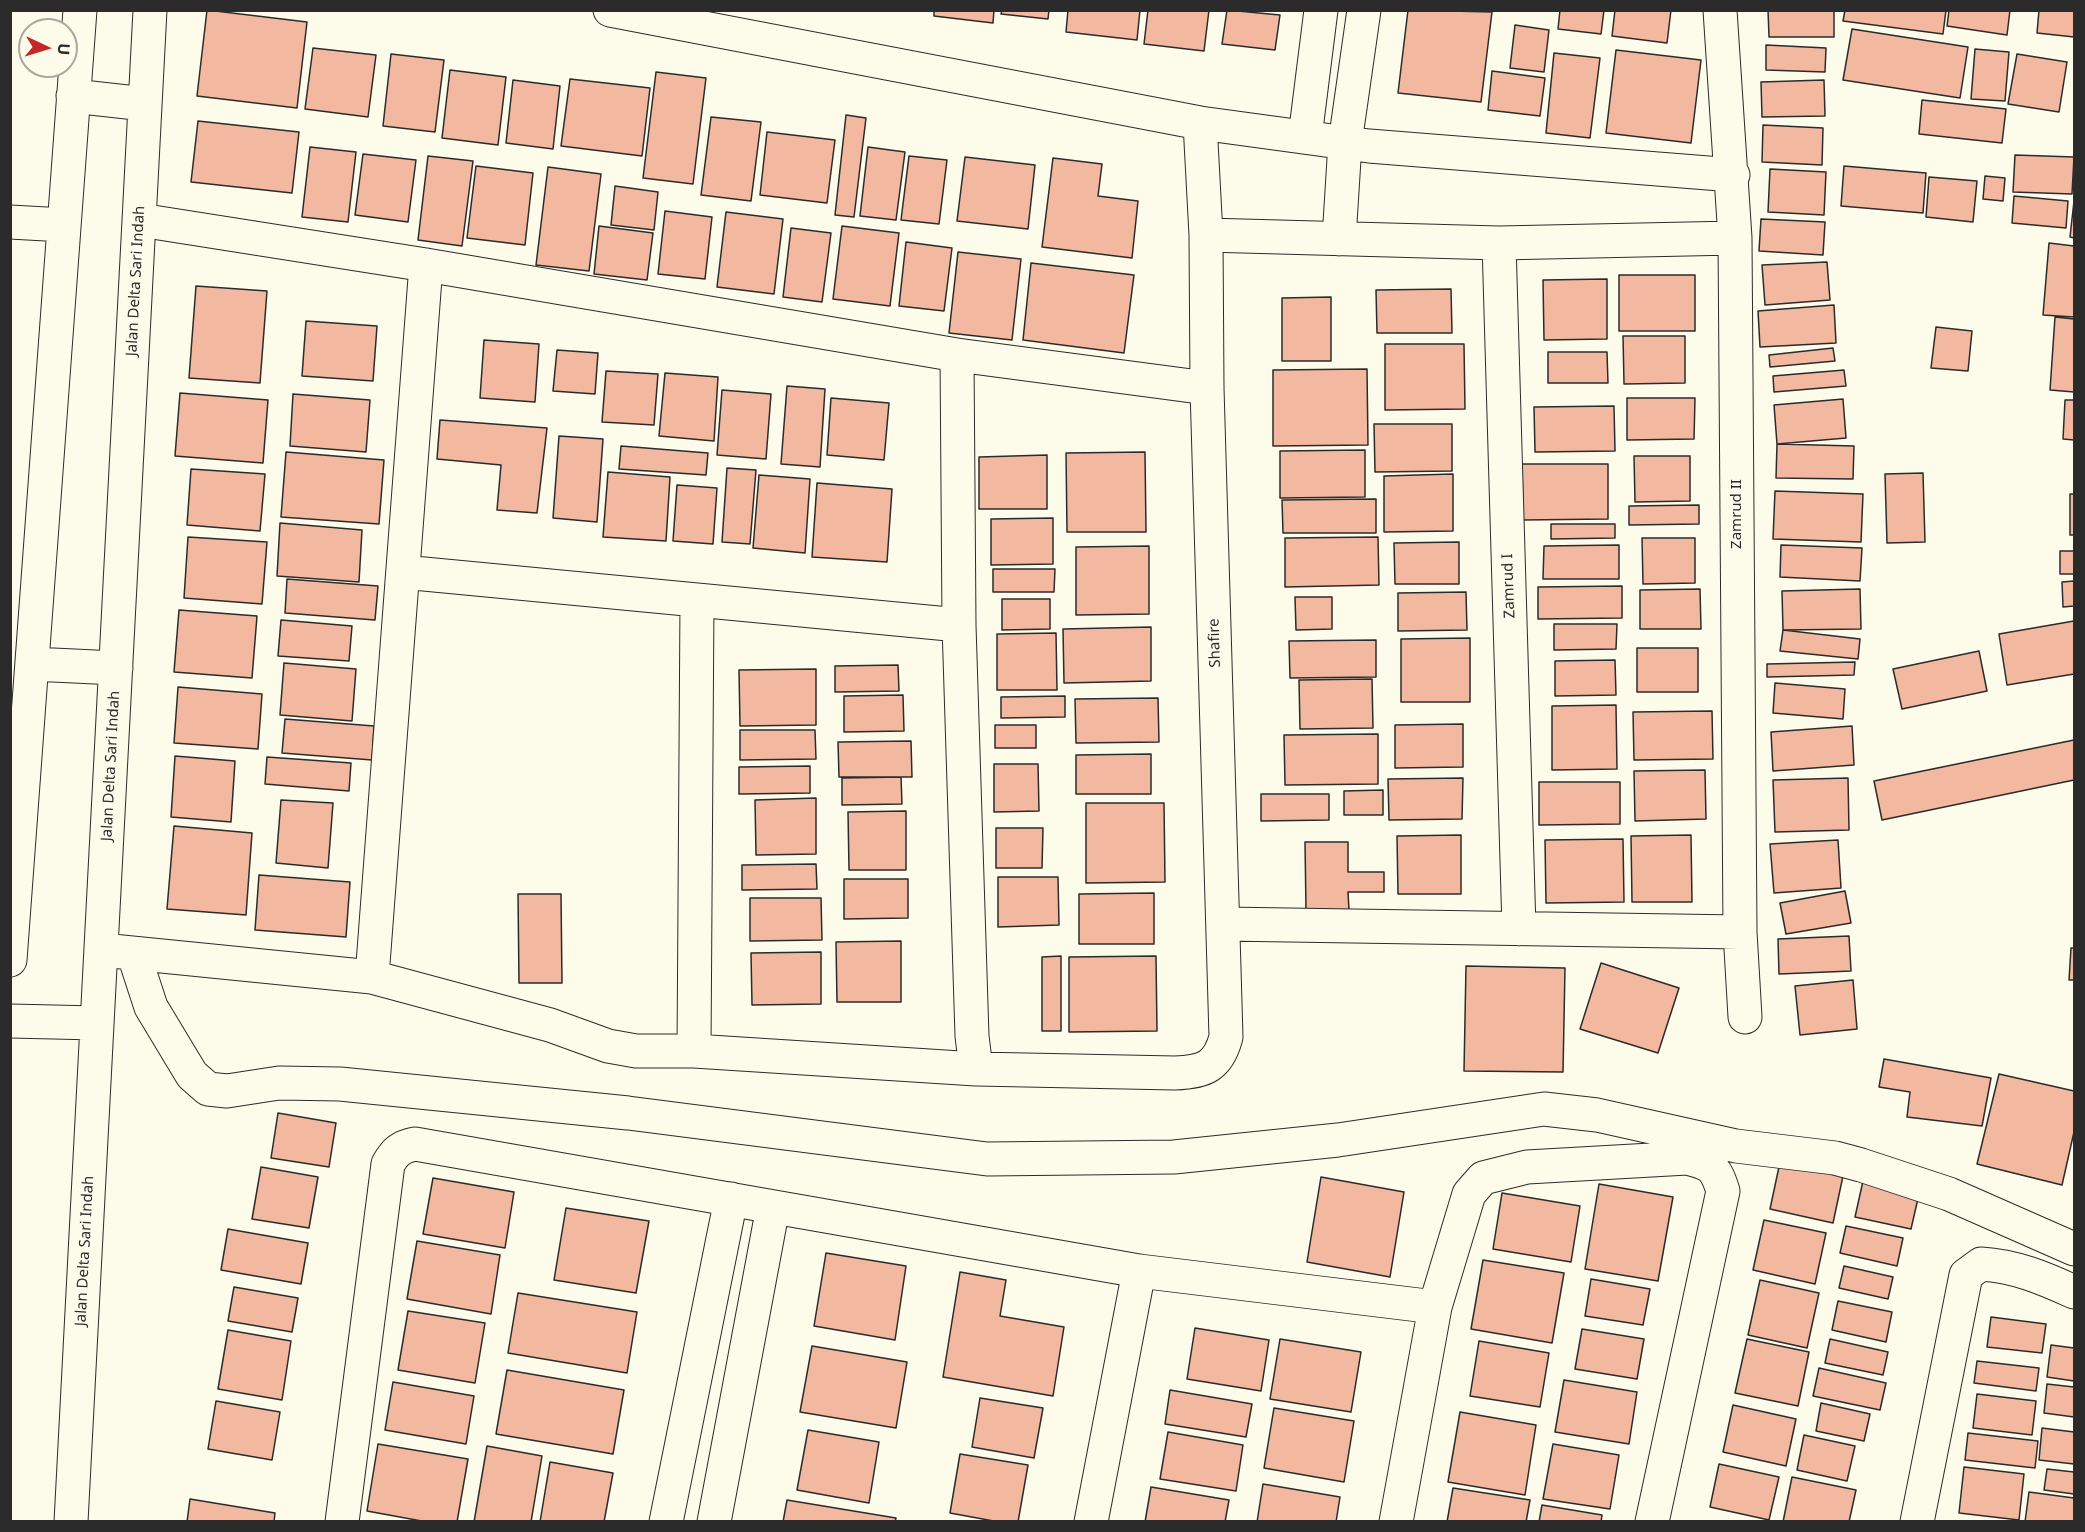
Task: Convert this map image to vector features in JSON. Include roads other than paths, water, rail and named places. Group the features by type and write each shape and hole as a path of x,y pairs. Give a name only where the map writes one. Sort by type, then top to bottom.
{"street":[{"path":"10,960 80,10"},
{"name":"Jalan Delta Sari Indah","path":"71,1521 150,10"},
{"path":"610,10 1200,123 1345,143 1732,175"},
{"path":"1305,137 1321,10"},
{"path":"1339,239 1345,143 1364,10"},
{"name":"Zamrud II","path":"1720,10 1735,238 1740,932 1745,1017"},
{"path":"73,96 145,104"},
{"name":"Shafire","path":"976,1069 1199,1072 1212,1064 1222,1050 1226,1037 1207,388 1206,235 1200,123"},
{"path":"140,220 426,265 957,355 1207,388"},
{"path":"10,222 64,225"},
{"path":"1206,235 1499,243 1735,238"},
{"name":"Zamrud I","path":"1499,243 1519,929"},
{"path":"372,977 426,265"},
{"path":"102,950 372,977 550,1025 608,1046 636,1051 694,1051 976,1069 972,1036 959,626 957,355"},
{"path":"403,572 959,626"},
{"path":"694,1051 698,600"},
{"path":"32,664 116,668"},
{"path":"1224,924 1740,932"},
{"path":"134,955 151,1007 192,1076 208,1089 227,1091 279,1083 340,1084 628,1113 987,1159 1174,1157 1338,1140 1544,1108 1597,1115 1736,1146 1835,1158 1862,1164 1949,1194 2074,1249"},
{"path":"10,1021 97,1023"},
{"path":"342,1521 387,1164 395,1152 404,1146 415,1144 1139,1271 1435,1308"},
{"path":"1396,1521 1435,1308 1469,1194 1483,1178 1527,1167 1687,1158 1707,1163 1717,1173 1723,1191 1652,1521"},
{"path":"666,1521 731,1199"},
{"path":"714,1521 773,1207"},
{"path":"1917,1521 1966,1275 1981,1264 1997,1265 2030,1273 2074,1292"},
{"path":"1091,1521 1139,1271"}]}
